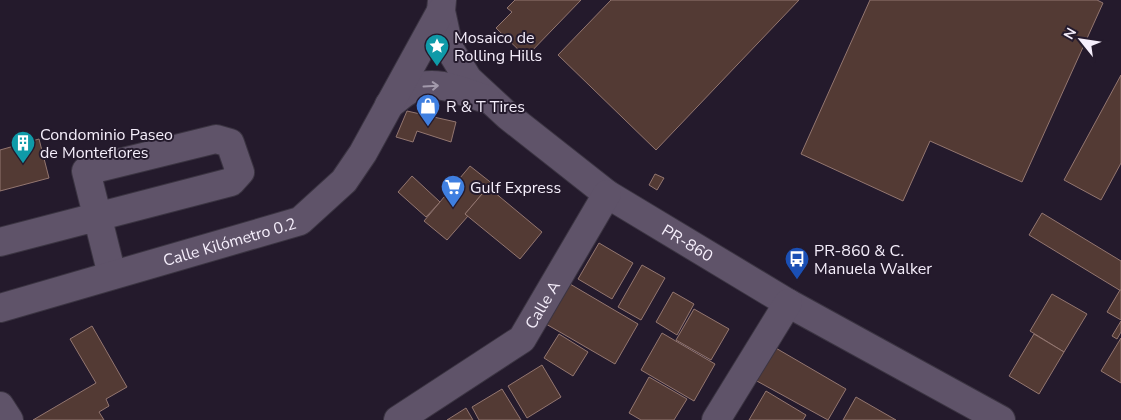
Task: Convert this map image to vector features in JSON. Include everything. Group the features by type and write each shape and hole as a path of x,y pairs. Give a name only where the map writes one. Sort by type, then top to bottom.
{"street":[{"name":"PR-860","path":"441,6 449,48 468,79 493,102 607,194 788,304 974,413 1002,420"},
{"name":"Calle Kilómetro 0.2","path":"0,308 300,221 344,181 363,153 441,6"},
{"path":"388,106 412,89 432,84 452,88 493,102"},
{"path":"0,242 98,217 231,182 240,172 230,143 216,139 86,171 98,217 112,275"},
{"name":"Calle A","path":"398,420 522,339 607,194"},
{"path":"716,420 788,304"},
{"path":"0,406 9,420"}],"building":[{"path":"515,0 581,0 526,57 496,28 512,12 507,8"},
{"path":"611,0 799,0 656,150 558,55"},
{"path":"870,0 1097,0 1103,3 1022,182 930,141 903,201 801,154"},
{"path":"1121,75 1121,163 1101,200 1064,180"},
{"name":"R & T Tires","path":"407,111 456,122 451,142 417,131 413,142 396,137"},
{"name":"Condominio Paseo de Monteflores","path":"39,139 49,178 0,191 0,150"},
{"name":"Gulf Express","path":"470,166 494,185 490,189 488,187 465,214 468,216 447,240 424,221"},
{"path":"655,174 664,178 657,190 649,185"},
{"path":"412,176 440,202 426,217 398,192"},
{"path":"488,187 542,232 520,259 465,214"},
{"path":"1042,213 1121,261 1121,291 1029,235"},
{"path":"599,243 633,263 612,299 578,279"},
{"path":"642,265 665,278 641,320 618,307"},
{"path":"570,284 638,324 615,364 546,324"},
{"path":"1121,290 1121,320 1107,312"},
{"path":"673,292 694,304 677,335 656,322"},
{"path":"1052,294 1087,314 1064,352 1030,331"},
{"path":"694,309 729,329 711,360 676,340"},
{"path":"1121,321 1121,332 1117,339 1112,336"},
{"path":"92,326 127,387 106,399 109,406 99,412 104,420 33,420 96,383 70,339"},
{"path":"662,333 715,364 694,401 641,370"},
{"path":"559,334 588,352 573,376 544,358"},
{"path":"1034,334 1064,352 1039,394 1009,376"},
{"path":"1121,338 1121,383 1101,371"},
{"path":"774,347 846,389 828,420 755,380"},
{"path":"542,365 561,397 527,418 508,386"},
{"path":"649,377 687,399 674,420 641,420 629,413"},
{"path":"502,389 521,420 479,420 472,407"},
{"path":"766,391 806,415 803,420 749,420"},
{"path":"856,397 896,420 843,420"},
{"path":"466,408 473,420 447,420"}],"place":[{"name":"Mosaico de Rolling Hills","path":"437,67"},
{"name":"R & T Tires","path":"428,127"},
{"name":"Condominio Paseo de Monteflores","path":"23,164"},
{"name":"Gulf Express","path":"453,208"},
{"name":"PR-860 & C. Manuela Walker","path":"797,280"}]}
